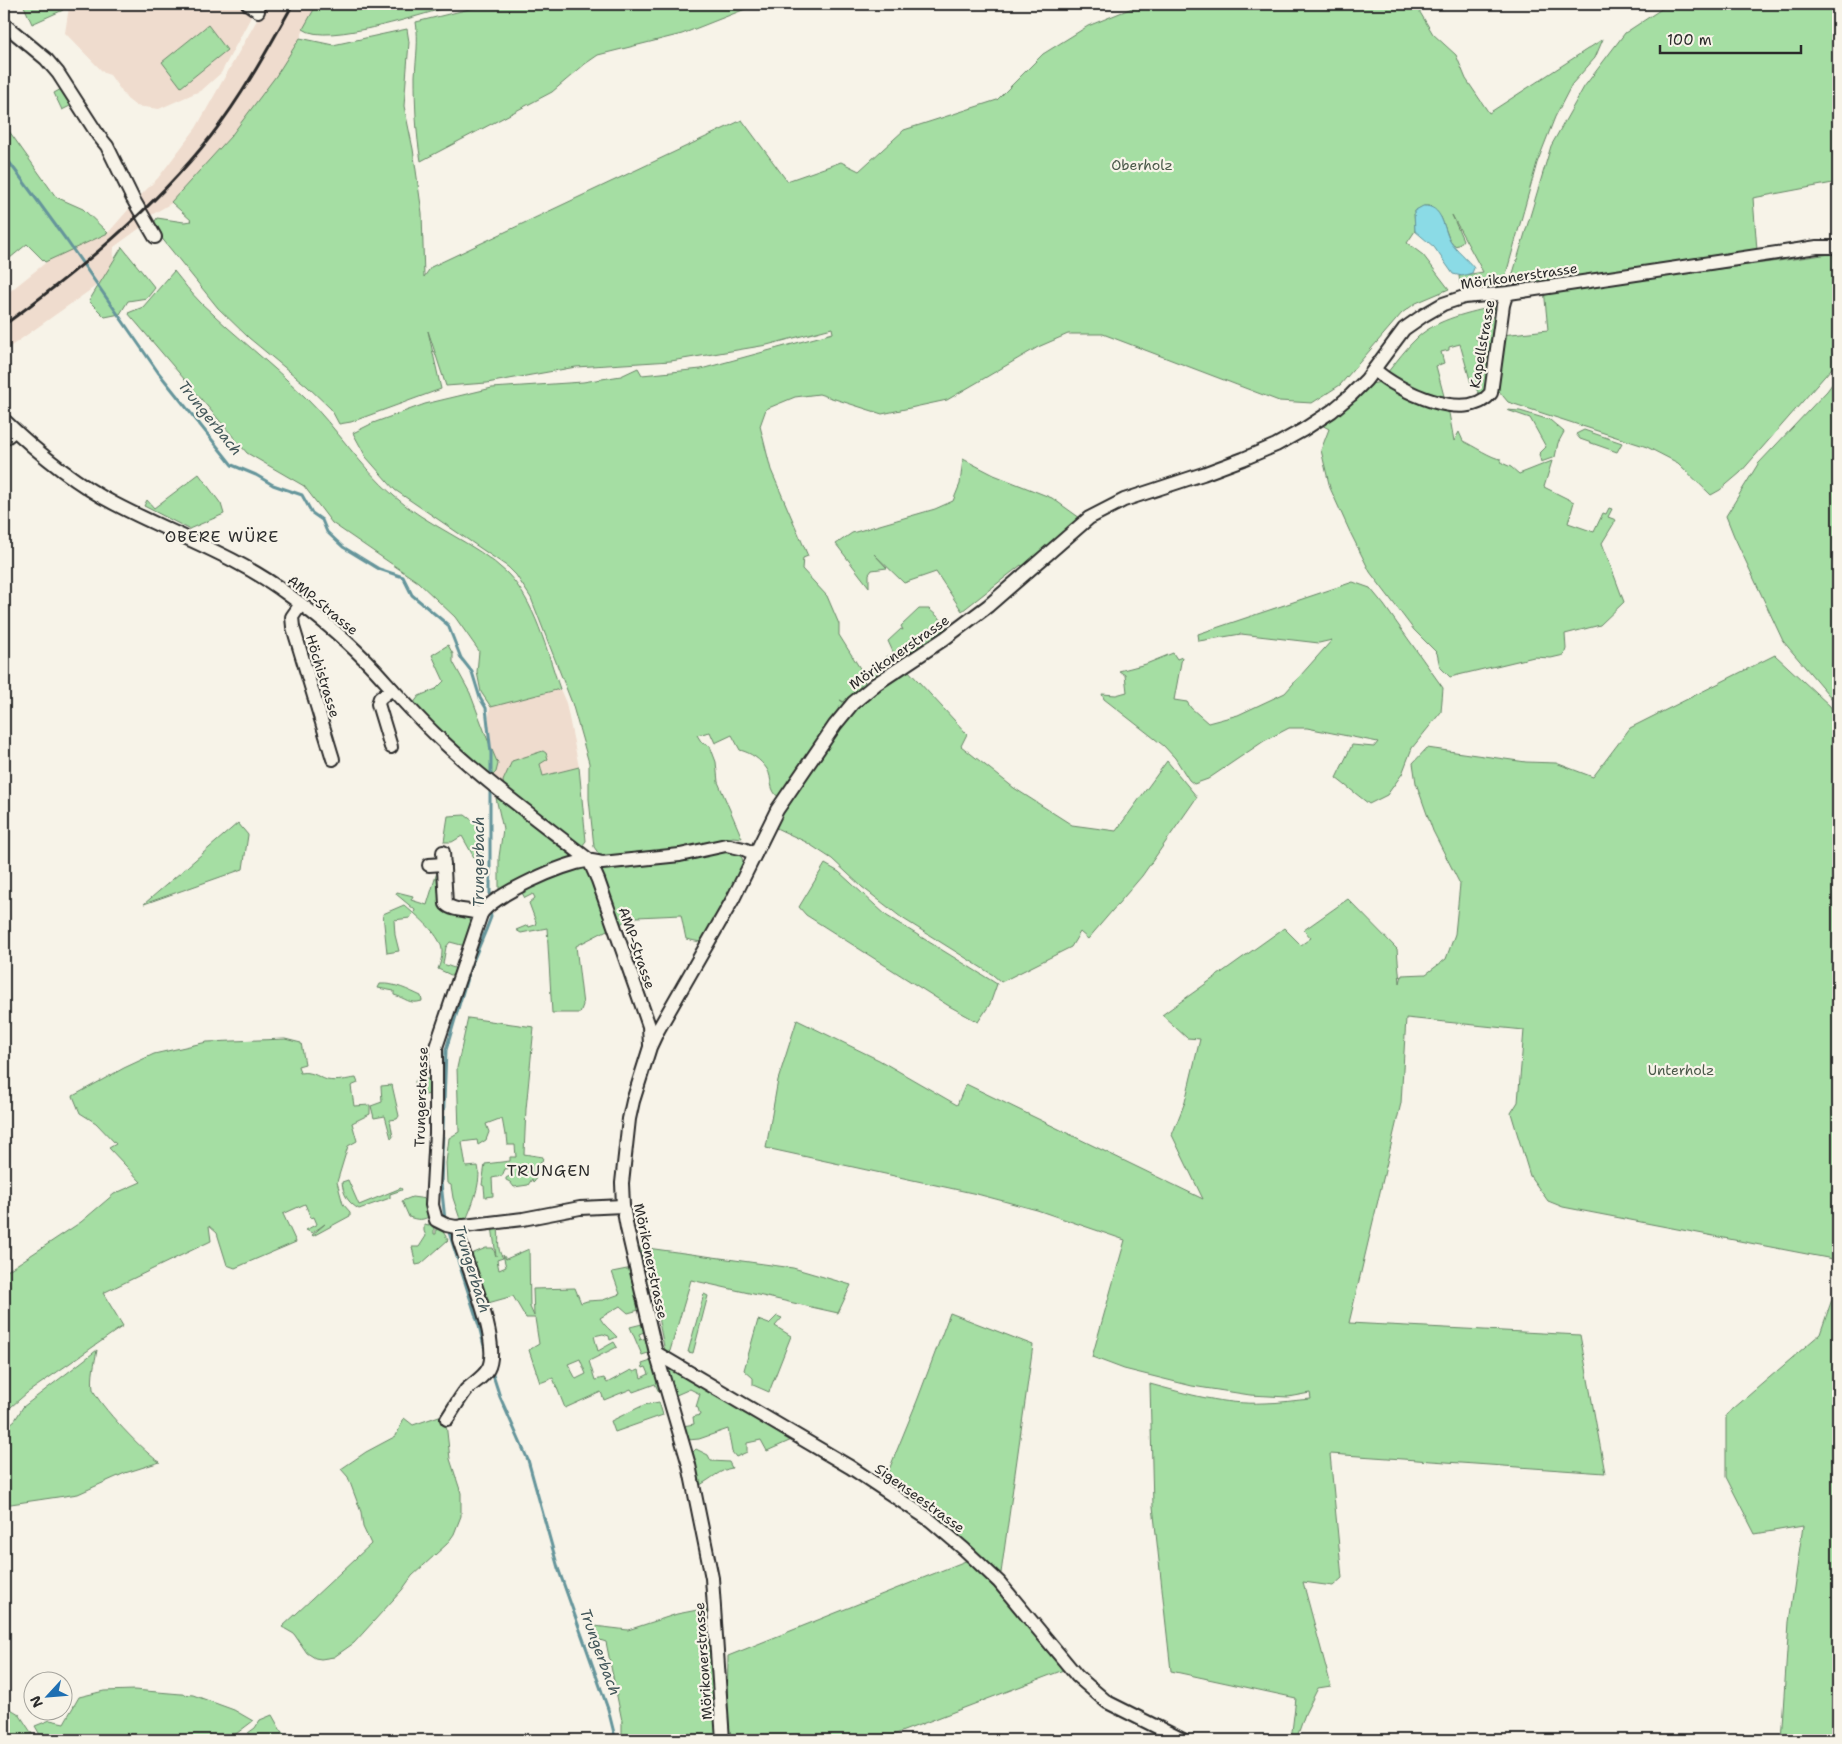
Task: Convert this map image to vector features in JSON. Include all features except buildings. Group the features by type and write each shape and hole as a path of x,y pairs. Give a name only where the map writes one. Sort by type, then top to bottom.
{"street":[{"path":"4,24 46,59 58,73 107,146 133,200 155,237"},
{"name":"Mörikonerstrasse","path":"723,1740 712,1578 689,1465 656,1353 623,1206 622,1183 630,1119 650,1047 658,1030 714,934 786,795 843,714 866,691 981,612 1089,518 1124,500 1211,471 1276,444 1303,430 1332,411 1351,395 1375,370 1404,329 1443,304 1464,297 1509,293 1817,247 1838,247"},
{"name":"Kapellstrasse","path":"1375,370 1405,391 1430,400 1454,405 1473,405 1486,400 1492,393 1503,305 1509,293"},
{"name":"AMP-Strasse","path":"4,420 47,459 97,493 134,514 236,563 301,604 335,632 392,688 430,730 464,762 589,860 596,874 649,1026 651,1036 650,1047"},
{"path":"4,439 14,431"},
{"name":"Höchistrasse","path":"301,604 292,617 292,627 333,758"},
{"path":"391,747 378,704 380,698 392,688"},
{"path":"429,865 443,858 446,904 451,907 473,910 487,908 547,872 572,863 589,860 602,863 680,855 726,845 755,854"},
{"name":"Trungerstrasse","path":"487,908 438,1040 435,1054 436,1132 432,1205 434,1216 439,1222 459,1226 523,1219 580,1208 623,1206"},
{"path":"447,1420 465,1392 484,1375 491,1361 490,1344 481,1300 459,1239 459,1226"},
{"name":"Sigenseestrasse","path":"656,1353 850,1467 930,1520 999,1582 1077,1676 1107,1702 1183,1740"}],"shaded area":[{"path":"77,4 241,4 250,9 252,15 221,73 202,90 159,109 136,106 127,99 110,75 104,73 65,33 69,7"},
{"path":"266,4 316,4 300,38 270,90 175,201 148,217 140,228 114,247 113,274 4,351 4,296 44,264 65,244 108,233 158,178 196,128"},
{"path":"560,689 566,703 579,767 542,776 540,763 546,753 543,751 512,762 504,788 489,779 487,738 490,706"}],"green space":[{"path":"23,4 60,4 63,10 32,24"},
{"path":"317,4 458,4 378,26 333,34 315,33 303,29"},
{"path":"490,4 758,4 682,34 598,55 552,92 421,161 416,108 416,22"},
{"name":"Oberholz","path":"1142,4 1415,4 1433,34 1456,55 1466,79 1489,113 1603,39 1595,58 1572,84 1555,117 1537,163 1503,285 1471,290 1460,283 1459,276 1483,272 1452,215 1463,240 1459,245 1454,246 1450,241 1441,217 1430,206 1424,206 1414,211 1415,231 1407,243 1423,255 1449,289 1416,303 1402,313 1340,385 1312,403 1279,401 1103,334 1068,334 1038,347 947,400 882,414 819,394 795,397 766,409 760,426 771,470 808,556 803,558 802,569 827,596 839,624 839,635 861,670 866,686 846,703 840,700 847,705 780,798 772,788 767,769 755,757 740,750 732,735 715,743 710,732 697,735 702,743 710,746 716,762 718,782 742,838 733,837 673,852 601,857 594,847 589,799 589,763 572,703 531,598 516,575 508,567 395,490 366,457 353,433 373,423 425,404 492,388 583,382 621,376 638,368 642,375 701,369 833,333 832,328 767,345 671,361 576,367 487,383 446,386 428,331 441,389 351,422 339,424 331,409 307,386 249,338 218,308 152,226 157,218 184,222 192,221 171,202 231,136 276,76 300,38 333,45 407,29 409,42 404,106 413,149 422,213 424,277 431,267 742,120 787,181 841,162 859,171 904,130 997,100 1043,54 1088,26"},
{"path":"1669,4 1838,4 1838,182 1753,198 1757,250 1519,285 1511,280 1551,146 1584,87 1625,33"},
{"path":"208,25 227,50 181,87 162,62"},
{"path":"63,88 72,105 62,110 54,93"},
{"path":"4,124 56,197 83,209 108,233 45,262 27,244 4,263"},
{"path":"122,247 155,288 147,298 128,301 120,314 105,317 89,301"},
{"path":"1838,253 1838,361 1740,473 1711,495 1678,463 1647,447 1508,402 1498,390 1502,335 1548,330 1544,289 1659,277"},
{"path":"174,271 201,303 280,373 317,409 370,473 394,496 407,507 480,552 507,573 517,585 533,612 560,689 491,707 481,692 477,672 479,651 455,617 418,582 332,523 304,486 247,453 128,313 143,307"},
{"path":"1496,306 1494,311 1489,313 1476,339 1479,342 1479,338 1498,308 1487,391 1479,393 1476,389 1477,385 1472,387 1460,344 1449,347 1449,350 1441,352 1444,363 1436,366 1444,396 1414,389 1399,382 1387,373 1426,330 1455,317"},
{"path":"1838,376 1838,706 1783,641 1726,516 1758,464 1827,391"},
{"path":"1381,382 1438,405 1449,413 1454,441 1459,432 1463,441 1501,459 1502,463 1511,467 1519,474 1552,461 1544,487 1574,502 1568,523 1594,532 1603,513 1606,514 1609,508 1612,509 1608,517 1616,520 1602,543 1624,602 1600,625 1565,634 1566,649 1564,655 1551,658 1534,657 1450,677 1440,667 1437,653 1414,630 1370,572 1330,488 1321,450 1329,429 1320,424 1352,403 1371,384"},
{"path":"1507,410 1520,411 1550,420 1564,432 1558,443 1555,457 1541,462 1539,454 1546,447 1530,418"},
{"path":"1584,430 1622,443 1617,452 1580,439 1576,434"},
{"path":"963,459 994,475 1052,498 1080,518 1026,569 1021,565 962,611 936,572 904,583 874,554 887,568 872,570 869,574 869,587 836,544 852,533 935,509 953,501 960,484"},
{"path":"199,474 221,504 224,514 189,529 144,506 147,500 154,508"},
{"path":"1353,582 1370,588 1443,688 1441,712 1412,748 1402,774 1387,795 1369,804 1336,778 1352,745 1374,747 1378,742 1307,728 1289,728 1264,741 1208,779 1194,784 1164,746 1104,699 1102,694 1116,695 1127,692 1125,675 1119,671 1146,664 1173,653 1177,659 1182,657 1174,700 1187,702 1208,723 1238,715 1285,693 1332,640 1319,643 1241,634 1199,641 1198,634"},
{"path":"919,609 929,609 945,623 947,631 902,661 893,652 888,641 901,629 903,630 901,626"},
{"path":"448,645 453,654 453,662 470,693 498,764 496,772 489,779 413,704 419,696 436,689 444,681 432,655"},
{"path":"889,655 893,667 875,678 872,677 870,670"},
{"name":"Unterholz","path":"1775,655 1830,706 1838,719 1838,1260 1563,1207 1548,1201 1530,1176 1511,1113 1518,1102 1524,1030 1406,1018 1401,1103 1349,1323 1580,1335 1605,1473 1330,1454 1342,1578 1333,1586 1303,1582 1331,1686 1318,1688 1305,1714 1296,1740 1291,1740 1296,1698 1171,1671 1153,1506 1150,1384 1206,1398 1249,1403 1276,1403 1311,1399 1310,1393 1288,1397 1250,1395 1192,1386 1124,1369 1092,1357 1125,1240 1037,1210 977,1194 766,1148 778,1080 797,1020 879,1060 957,1105 966,1084 1203,1199 1172,1135 1185,1102 1200,1039 1187,1038 1162,1015 1284,928 1301,945 1311,938 1304,930 1348,899 1397,949 1400,983 1402,975 1426,974 1446,959 1455,934 1460,884 1433,831 1416,783 1413,763 1427,748 1526,762 1556,763 1593,777 1630,728"},
{"path":"906,668 967,734 961,746 1014,788 1072,825 1116,831 1167,761 1197,797 1142,876 1088,939 1080,932 1071,947 1001,982 993,975 902,918 862,887 832,859 806,842 774,827 780,814 823,747 870,693"},
{"path":"543,751 548,759 540,764 543,776 579,767 586,841 582,846 578,845 504,788 503,781 512,761"},
{"path":"496,798 519,812 571,855 570,859 499,895 499,857 503,829"},
{"path":"465,815 477,824 485,866 480,868 462,836 452,842 444,842 448,816"},
{"path":"238,823 248,835 243,869 144,904"},
{"path":"735,848 742,858 744,866 705,943 686,939 681,915 637,917 617,925 603,888 600,869"},
{"path":"825,864 839,872 887,916 997,984 990,1004 978,1022 949,1006 806,915 799,907"},
{"path":"583,866 592,872 613,927 576,946 583,1005 580,1013 552,1013 547,928 521,933 516,930 528,925 529,927 535,925 536,922 529,903 535,898 533,894 525,898 522,893 548,877"},
{"path":"438,869 442,900 470,914 470,921 474,922 465,946 450,942 446,947 443,964 457,969 456,975 453,976 438,969 442,952 436,936 414,913 415,910 396,894 397,892 413,896 411,900 427,905"},
{"path":"404,905 413,913 410,918 394,920 399,951 387,953 383,914"},
{"path":"380,984 406,989 421,996 422,1001 408,1001 394,995 394,991 378,988"},
{"path":"468,1018 534,1027 526,1109 524,1154 543,1157 533,1182 532,1179 528,1185 514,1187 506,1180 506,1178 513,1174 512,1168 505,1169 502,1176 492,1178 493,1196 485,1197 484,1186 482,1185 485,1164 510,1161 510,1157 516,1157 515,1145 508,1145 502,1118 486,1124 489,1132 486,1140 478,1145 477,1140 462,1142 466,1167 478,1166 479,1179 466,1220 461,1222 451,1185 447,1183 446,1163 449,1138 459,1132 457,1068"},
{"path":"285,1039 301,1043 305,1064 298,1066 300,1073 311,1073 331,1081 356,1078 358,1083 351,1086 354,1106 370,1105 370,1114 352,1123 357,1141 348,1146 337,1182 343,1204 350,1212 350,1216 313,1236 325,1224 312,1233 306,1230 317,1224 314,1217 311,1218 305,1204 283,1214 296,1242 235,1268 227,1265 217,1233 209,1226 211,1241 103,1293 123,1326 27,1393 4,1413 4,1273 81,1222 114,1194 141,1182 109,1148 116,1144 96,1123 80,1113 73,1096 154,1054 207,1042"},
{"path":"428,1079 431,1082 432,1094 417,1096 415,1081"},
{"path":"392,1085 399,1116 397,1119 390,1120 393,1137 391,1138 385,1116 374,1118 371,1106 382,1102 381,1086"},
{"path":"348,1180 359,1205 401,1188 402,1190 390,1194 390,1198 359,1209 349,1201 345,1194 342,1182"},
{"path":"412,1197 427,1199 431,1215 420,1219 409,1217 402,1201"},
{"path":"429,1222 434,1224 434,1234 436,1234 436,1226 442,1230 448,1240 421,1264 416,1265 412,1247 419,1247 426,1236 424,1224 429,1225"},
{"path":"492,1226 500,1227 498,1229 499,1248 503,1258 497,1260 499,1270 506,1267 503,1255 506,1259 529,1249 530,1307 534,1316 533,1289 575,1288 581,1303 603,1300 620,1294 612,1272 632,1268 639,1310 628,1313 620,1306 600,1318 617,1337 610,1340 609,1336 603,1334 594,1336 598,1351 614,1342 617,1347 589,1361 595,1380 604,1378 607,1383 631,1370 634,1372 639,1370 641,1378 649,1374 646,1367 643,1368 642,1364 654,1360 664,1390 659,1392 655,1384 633,1392 631,1389 604,1400 601,1392 565,1408 553,1378 540,1383 529,1350 539,1344 535,1318 526,1318 513,1296 488,1303 469,1255 486,1248 493,1248 496,1256","holes":["580,1359 586,1374 576,1379 568,1364"]},
{"path":"640,1247 793,1268 851,1285 838,1313 691,1280 667,1361 655,1303"},
{"path":"1838,1282 1838,1740 1781,1740 1789,1622 1803,1526 1755,1534 1726,1477 1726,1415 1820,1334"},
{"path":"704,1294 708,1296 693,1353 688,1352"},
{"path":"950,1313 1033,1345 1001,1573 996,1574 978,1555 884,1482"},
{"path":"777,1316 782,1318 775,1326 791,1336 769,1392 753,1385 753,1378 744,1370 758,1320 769,1324"},
{"path":"642,1324 644,1332 639,1334 641,1339 639,1340 647,1338 651,1352 642,1355 630,1327"},
{"path":"97,1350 92,1379 96,1396 144,1450 160,1462 125,1473 78,1494 4,1505 4,1429 15,1420 23,1407"},
{"path":"664,1364 796,1438 767,1451 761,1440 747,1443 747,1452 736,1457 732,1452 728,1429 699,1439 688,1440 683,1426 694,1424 693,1417 700,1415 696,1407 700,1394 690,1389 674,1396"},
{"path":"659,1402 663,1415 615,1432 611,1421 644,1405"},
{"path":"445,1414 450,1459 461,1493 461,1516 454,1534 447,1544 412,1576 402,1590 354,1643 334,1657 315,1658 307,1653 294,1634 282,1627 371,1544 363,1527 361,1512 348,1477 341,1469 366,1452 396,1436 404,1418 413,1425"},
{"path":"696,1449 708,1455 711,1461 729,1462 732,1468 700,1485 691,1454"},
{"path":"968,1560 1033,1630 1066,1669 880,1740 729,1740 727,1712 728,1656"},
{"path":"713,1607 719,1740 622,1740 622,1721 606,1642 597,1639 586,1625 628,1630 677,1614"},
{"path":"134,1690 193,1695 234,1710 253,1721 228,1740 43,1740 35,1726 45,1722 72,1722 72,1709 79,1697 104,1691"},
{"path":"4,1705 19,1714 22,1722 24,1722 36,1740 4,1740"},
{"path":"272,1715 281,1731 290,1740 252,1740 248,1733 255,1728 260,1720"}],"water":[{"path":"1423,206 1435,209 1438,213 1450,241 1474,268 1472,273 1462,276 1453,274 1434,247 1415,231 1414,211"}],"waterway":[{"name":"Trungerbach","path":"4,155 67,241 158,372 232,465 256,475 273,485 302,495 312,513 322,520 327,532 343,547 379,569 403,577 412,595 448,625 461,658 472,672 480,698 486,708 491,753 491,775"},
{"name":"Trungerbach","path":"490,789 490,901"},
{"name":"Trungerbach","path":"445,1220 441,1183 446,1050 469,971 491,917 490,910"},
{"name":"Trungerbach","path":"448,1229 486,1354"},
{"name":"Trungerbach","path":"492,1372 500,1397 528,1460 558,1568 608,1709 615,1737 613,1740"}],"railway":[{"path":"4,325 60,283 114,238 189,163 211,136 255,72 293,4"}],"district":[{"name":"OBERE WÜRE","path":"222,536"},
{"name":"TRUNGEN","path":"549,1170"}]}
